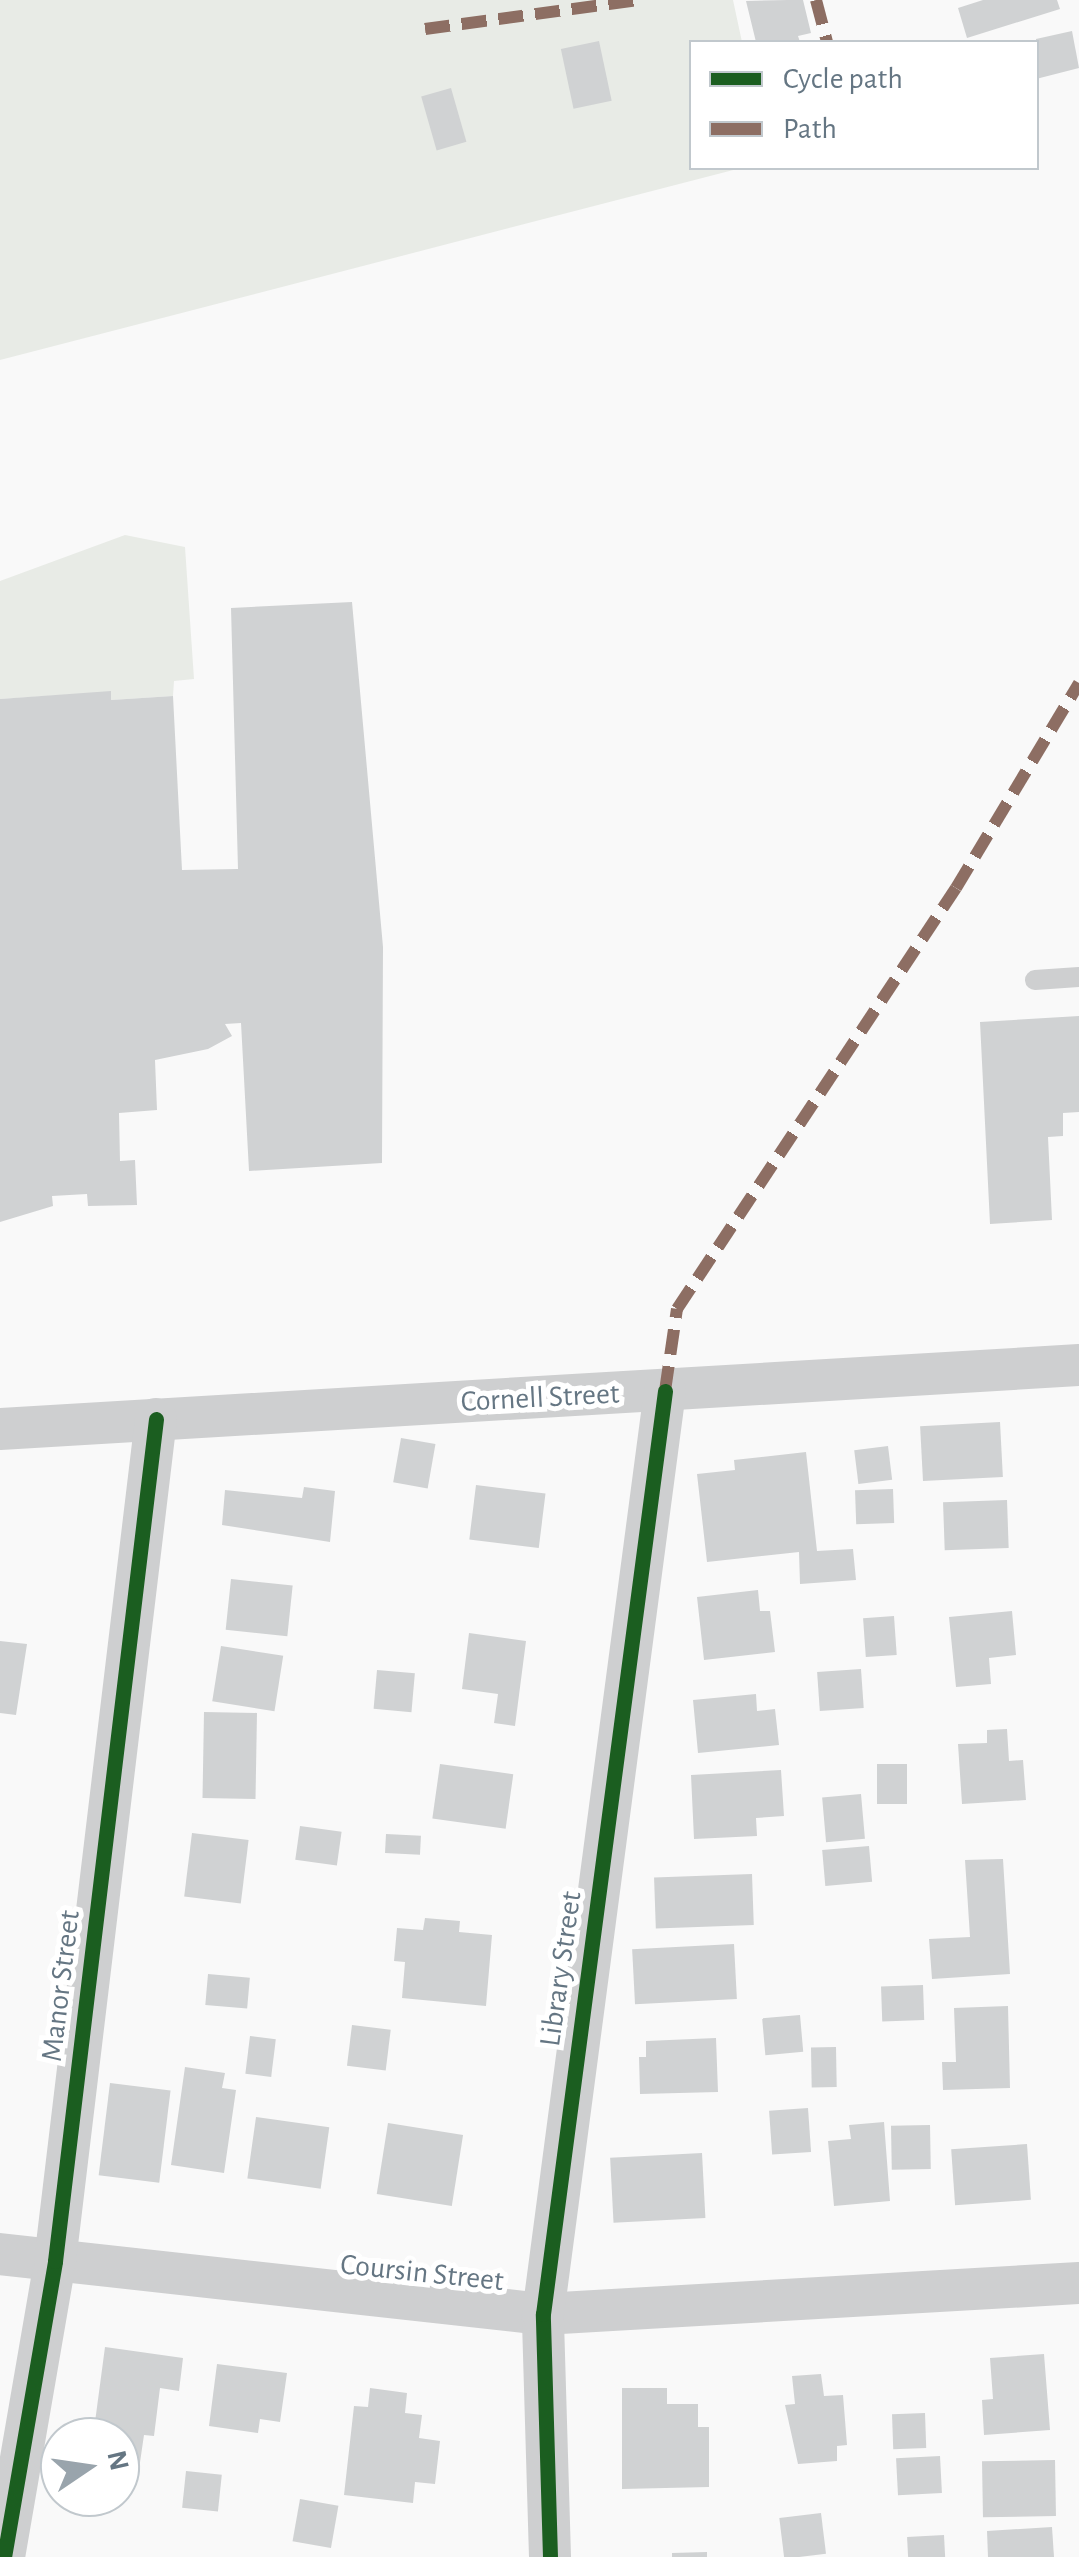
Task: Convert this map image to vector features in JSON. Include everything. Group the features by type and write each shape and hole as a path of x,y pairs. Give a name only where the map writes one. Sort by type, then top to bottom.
{"street":[{"name":"Cornell Street","path":"0,1429 1079,1365"},
{"name":"Library Street","path":"550,2557 543,2314 665,1391"},
{"name":"Manor Street","path":"4,2557 55,2261 156,1419"},
{"name":"Coursin Street","path":"0,2254 543,2314 1079,2283"}],"lane":[{"path":"1035,980 1079,977"}],"shaded area":[{"path":"0,0 733,0 742,40 689,40 689,170 733,170 0,360"},
{"path":"125,535 185,547 194,679 174,681 173,696 111,700 111,692 0,699 0,581"}],"building":[{"path":"803,0 811,33 798,36 799,40 756,40 746,1"},
{"path":"983,0 1057,0 1060,9 967,38 958,8"},
{"path":"1072,31 1079,68 1039,78 1036,39"},
{"path":"599,41 612,101 574,109 561,49"},
{"path":"451,88 466,142 437,150 421,97"},
{"path":"352,602 383,947 382,1163 249,1171 241,1023 225,1024 232,1036 208,1049 155,1060 157,1110 119,1113 120,1161 135,1160 137,1205 88,1206 87,1194 52,1196 53,1206 0,1222 0,699 111,691 111,700 173,696 182,870 238,869 231,608"},
{"path":"1079,1016 1079,1112 1063,1113 1063,1136 1048,1137 1052,1220 990,1224 980,1022"},
{"path":"1000,1422 1003,1477 923,1481 920,1426"},
{"path":"401,1438 435,1444 428,1488 393,1482"},
{"path":"888,1446 892,1480 858,1484 854,1450"},
{"path":"806,1452 817,1551 853,1549 856,1580 800,1584 799,1552 707,1562 697,1474 735,1470 734,1460"},
{"path":"476,1485 545,1494 539,1548 469,1540"},
{"path":"304,1487 335,1491 330,1542 222,1525 225,1490 302,1498"},
{"path":"893,1489 894,1523 856,1524 855,1490"},
{"path":"1007,1500 1009,1548 945,1550 943,1502"},
{"path":"231,1579 293,1585 287,1636 226,1630"},
{"path":"758,1590 760,1611 770,1611 775,1652 704,1660 697,1597"},
{"path":"1012,1611 1016,1655 989,1658 991,1684 956,1687 949,1617"},
{"path":"894,1616 897,1655 866,1657 863,1618"},
{"path":"469,1633 526,1641 515,1726 494,1723 498,1694 462,1689"},
{"path":"0,1641 27,1644 16,1715 0,1713"},
{"path":"221,1646 283,1656 274,1711 212,1701"},
{"path":"861,1669 864,1708 820,1711 817,1672"},
{"path":"377,1670 415,1673 411,1712 374,1709"},
{"path":"756,1694 757,1711 775,1709 779,1745 698,1753 693,1700"},
{"path":"204,1712 257,1713 255,1799 202,1798"},
{"path":"1007,1729 1009,1761 1023,1760 1026,1800 962,1804 958,1744 987,1743 987,1730"},
{"path":"440,1764 513,1774 506,1829 432,1818"},
{"path":"877,1764 907,1764 907,1804 877,1804"},
{"path":"781,1770 784,1816 756,1818 757,1836 694,1839 691,1775"},
{"path":"861,1794 865,1839 826,1842 822,1797"},
{"path":"300,1826 342,1832 337,1866 295,1860"},
{"path":"192,1833 249,1840 241,1903 184,1897"},
{"path":"386,1834 421,1836 420,1855 385,1853"},
{"path":"869,1846 872,1882 825,1886 822,1850"},
{"path":"1003,1859 1010,1974 932,1979 929,1939 970,1937 965,1860"},
{"path":"752,1874 754,1925 656,1928 654,1877"},
{"path":"425,1918 460,1921 459,1932 492,1935 486,2006 402,1998 405,1962 394,1961 397,1928 423,1930"},
{"path":"734,1944 737,1999 635,2004 632,1949"},
{"path":"208,1974 250,1978 247,2009 205,2005"},
{"path":"923,1985 924,2020 882,2021 881,1986"},
{"path":"1008,2006 1010,2088 943,2090 942,2062 956,2062 954,2008"},
{"path":"800,2015 803,2052 765,2055 762,2018"},
{"path":"352,2025 391,2030 386,2070 347,2066"},
{"path":"250,2036 276,2039 271,2077 245,2074"},
{"path":"716,2038 718,2092 640,2094 639,2057 646,2057 646,2041"},
{"path":"811,2047 836,2047 837,2087 812,2087"},
{"path":"185,2067 225,2073 222,2088 236,2090 224,2173 171,2165"},
{"path":"110,2083 171,2090 159,2183 99,2175"},
{"path":"808,2108 811,2152 772,2155 769,2111"},
{"path":"256,2117 329,2127 321,2189 247,2178"},
{"path":"884,2122 890,2201 834,2206 828,2141 851,2139 849,2125"},
{"path":"388,2123 463,2135 452,2206 377,2194"},
{"path":"930,2125 931,2169 892,2170 891,2126"},
{"path":"1027,2144 1031,2200 955,2205 951,2149"},
{"path":"702,2153 705,2218 614,2223 610,2158"},
{"path":"105,2347 183,2358 179,2391 160,2388 154,2436 144,2435 140,2462 140,2417 96,2417"},
{"path":"1044,2354 1050,2430 984,2435 982,2400 993,2399 990,2358"},
{"path":"217,2364 287,2373 280,2422 260,2419 258,2433 209,2426"},
{"path":"821,2374 824,2396 843,2395 847,2445 837,2446 837,2461 798,2464 785,2405 795,2404 792,2376"},
{"path":"370,2388 407,2393 405,2413 422,2415 419,2438 440,2441 435,2484 415,2482 413,2503 344,2495 354,2406 368,2407"},
{"path":"622,2388 667,2388 667,2404 698,2404 698,2427 709,2427 709,2487 622,2489"},
{"path":"925,2413 926,2448 893,2449 892,2414"},
{"path":"940,2456 942,2493 898,2495 896,2458"},
{"path":"1055,2460 1056,2516 983,2517 982,2461"},
{"path":"186,2471 222,2475 218,2512 182,2508"},
{"path":"300,2499 338,2506 331,2548 293,2541"},
{"path":"821,2513 826,2554 784,2557 779,2518"},
{"path":"1052,2527 1054,2557 988,2557 987,2531"},
{"path":"944,2535 945,2557 908,2557 907,2537"},
{"path":"707,2552 707,2557 672,2557 672,2553"}],"marked path":[{"path":"425,29 640,0"},
{"path":"816,0 826,40"},
{"path":"665,1391 677,1309 956,888 1079,683"}],"cycle path":[{"path":"550,2557 543,2314 665,1391"},
{"path":"4,2557 55,2261 156,1419"}]}
